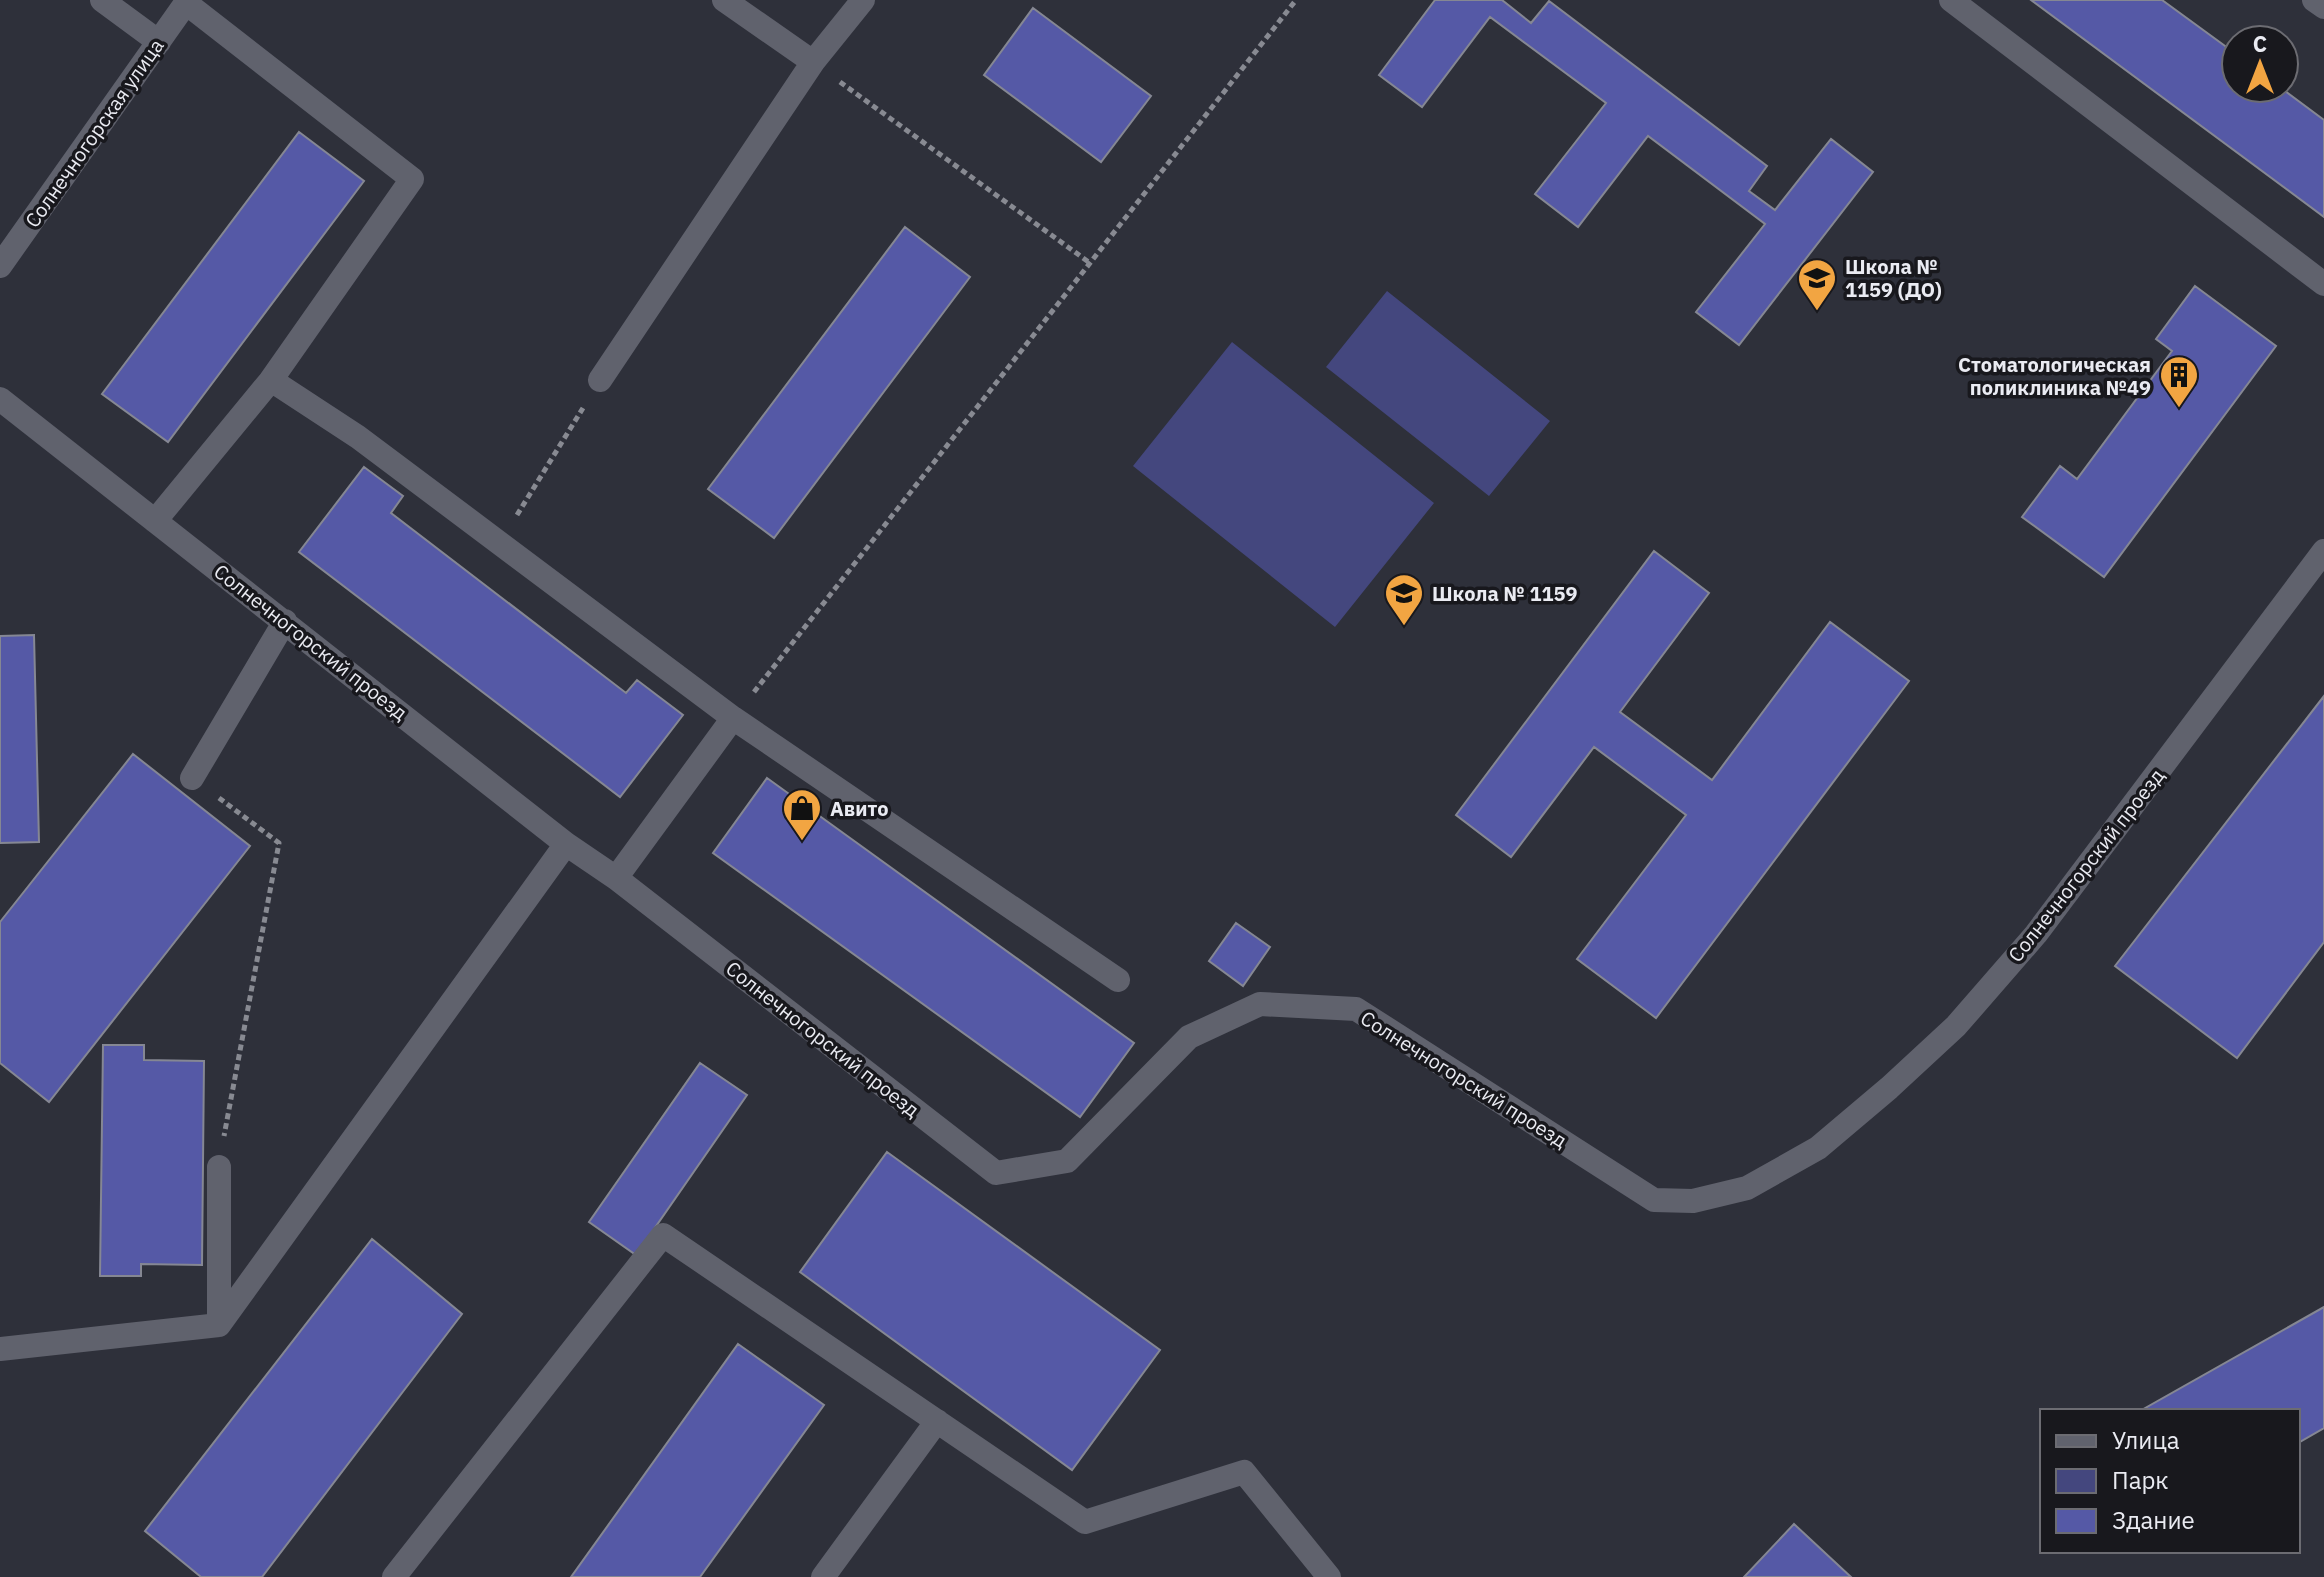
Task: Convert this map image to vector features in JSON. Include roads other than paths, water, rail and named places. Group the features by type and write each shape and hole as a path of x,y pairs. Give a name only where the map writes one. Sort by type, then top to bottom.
{"street":[{"path":"102,0 159,42"},
{"path":"724,0 813,62"},
{"path":"600,380 813,62 863,0"},
{"path":"1951,0 2324,284"},
{"path":"2314,0 2324,7"},
{"path":"155,521 271,380 412,179 187,1"},
{"name":"Солнечногорская улица","path":"0,266 187,1"},
{"path":"271,380 358,437 733,718 1118,980"},
{"name":"Солнечногорский проезд","path":"0,399 566,844 616,878 996,1173 1067,1161 1189,1037 1260,1004 1356,1009 1654,1200 1693,1201 1747,1188 1818,1148 1956,1026 2036,934 2324,551"},
{"path":"192,778 285,621"},
{"path":"616,878 733,718"},
{"path":"0,1349 219,1325 566,844"},
{"path":"219,1167 219,1325"},
{"path":"394,1577 663,1235 1085,1522 1244,1472 1329,1577"},
{"path":"823,1577 937,1421"}],"place":[{"name":"Школа № 1159 (ДО)","path":"1817,312"},
{"name":"Стоматологическая поликлиника №49","path":"2179,409"},
{"name":"Школа № 1159","path":"1404,627"},
{"name":"Авито","path":"802,842"}]}
